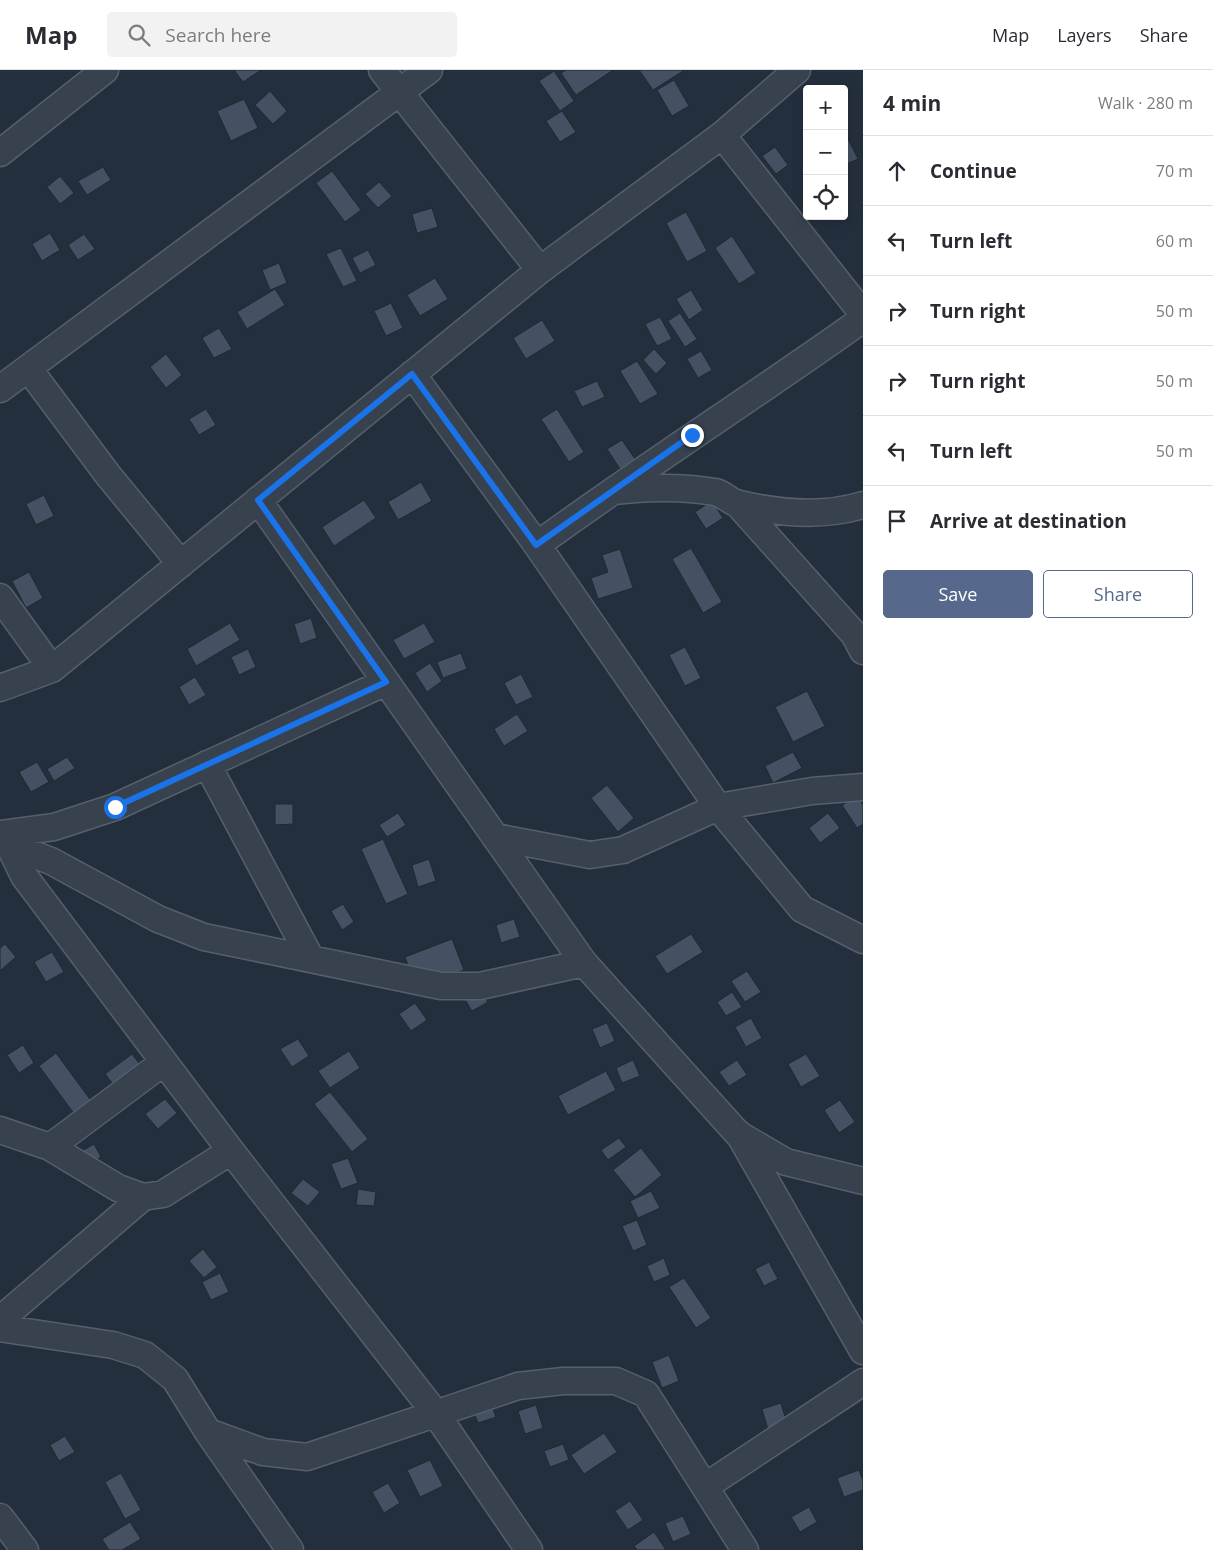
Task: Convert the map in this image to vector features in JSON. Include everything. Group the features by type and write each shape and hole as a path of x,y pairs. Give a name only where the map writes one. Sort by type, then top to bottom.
{"street":[{"path":"0,153 104,70"},
{"path":"382,70 540,270"},
{"path":"0,389 429,70"},
{"path":"0,688 52,669 540,270 722,135 797,70"},
{"path":"722,135 863,314"},
{"path":"536,545 692,435 776,382 863,319"},
{"path":"28,368 108,475 181,564"},
{"path":"412,374 536,545 718,807 802,909 863,940"},
{"path":"610,492 652,487 688,488 718,493 737,503 784,510 825,513 863,505"},
{"path":"258,500 584,963 738,1134 863,1351"},
{"path":"737,503 854,634 863,650"},
{"path":"0,597 52,669"},
{"path":"3,840 54,827 115,807 386,682"},
{"path":"207,764 311,959"},
{"path":"495,837 590,855 623,850 718,807 812,791 863,788"},
{"path":"3,840 51,861 158,919 204,937 441,986 480,986 584,963"},
{"path":"3,840 24,876 231,1152 436,1414 529,1550"},
{"path":"50,1147 164,1062"},
{"path":"0,1130 50,1147 118,1188 143,1197 163,1194 231,1152"},
{"path":"738,1134 786,1162 863,1181"},
{"path":"0,1320 143,1197"},
{"path":"0,1328 113,1345 144,1355 175,1379 208,1432 290,1550"},
{"path":"208,1432 263,1452 306,1456 518,1386 563,1381 616,1381 646,1394 746,1550"},
{"path":"706,1486 863,1382"},
{"path":"0,1517 25,1550"}],"building":[{"path":"234,70 261,70 243,82"},
{"path":"566,70 613,70 576,95 561,73"},
{"path":"639,70 682,70 683,71 653,90"},
{"path":"554,71 574,101 560,111 539,81"},
{"path":"674,80 689,106 672,116 657,90"},
{"path":"270,91 287,111 273,124 255,105"},
{"path":"244,99 258,128 231,141 217,111"},
{"path":"562,111 576,132 560,142 546,121"},
{"path":"848,139 858,159 848,163"},
{"path":"775,147 788,165 776,174 762,156"},
{"path":"103,167 111,180 87,195 78,181"},
{"path":"332,171 361,210 345,222 316,183"},
{"path":"60,176 74,193 60,204 47,187"},
{"path":"379,182 392,196 378,208 365,194"},
{"path":"432,208 438,227 417,233 412,214"},
{"path":"686,212 707,251 687,262 666,223"},
{"path":"50,233 60,250 42,261 32,244"},
{"path":"84,234 95,249 78,260 68,245"},
{"path":"732,236 756,273 739,284 715,248"},
{"path":"341,248 357,281 343,287 326,254"},
{"path":"368,250 376,265 360,273 352,258"},
{"path":"279,263 287,283 270,290 262,270"},
{"path":"435,278 448,299 420,316 407,295"},
{"path":"275,289 285,305 247,329 237,312"},
{"path":"691,290 703,310 689,320 676,299"},
{"path":"391,303 403,328 386,336 374,311"},
{"path":"680,313 697,339 685,347 668,321"},
{"path":"660,317 672,339 657,346 645,324"},
{"path":"542,320 555,341 526,359 513,338"},
{"path":"219,328 232,349 214,358 202,338"},
{"path":"654,349 667,363 656,374 643,360"},
{"path":"701,351 712,370 698,378 687,359"},
{"path":"166,354 182,375 166,388 150,367"},
{"path":"637,361 658,394 640,404 620,371"},
{"path":"597,381 605,397 582,407 574,391"},
{"path":"206,409 216,425 199,435 189,419"},
{"path":"557,409 584,452 569,462 541,419"},
{"path":"622,440 635,459 620,469 607,449"},
{"path":"421,482 432,501 398,520 388,502"},
{"path":"44,495 54,516 36,525 26,504"},
{"path":"364,500 376,518 334,546 322,527"},
{"path":"712,501 723,518 706,529 695,512"},
{"path":"691,548 722,602 703,613 672,559"},
{"path":"620,549 633,588 598,599 591,578 608,572 602,555"},
{"path":"29,572 43,598 26,608 12,581"},
{"path":"311,618 317,638 300,644 294,624"},
{"path":"230,623 240,640 196,666 187,649"},
{"path":"424,623 435,642 404,659 393,640"},
{"path":"685,647 701,678 685,686 669,655"},
{"path":"248,649 256,667 239,675 231,657"},
{"path":"461,653 467,669 443,678 437,662"},
{"path":"430,663 442,681 427,692 415,673"},
{"path":"521,674 533,697 516,705 504,683"},
{"path":"195,677 206,695 189,705 179,687"},
{"path":"807,691 825,726 793,742 775,707"},
{"path":"517,714 528,731 504,746 494,729"},
{"path":"793,752 802,768 773,783 765,766"},
{"path":"67,757 75,768 54,781 47,769"},
{"path":"37,762 49,782 31,792 19,772"},
{"path":"607,785 634,818 618,832 591,798"},
{"path":"858,796 863,805 863,824 857,828 842,805"},
{"path":"275,804 293,804 293,824 275,825"},
{"path":"398,813 406,825 387,837 379,825"},
{"path":"828,813 840,828 820,843 809,828"},
{"path":"383,839 408,894 386,904 361,849"},
{"path":"429,859 436,881 418,887 412,865"},
{"path":"343,904 354,922 342,930 331,911"},
{"path":"514,919 520,937 501,943 496,925"},
{"path":"691,934 703,952 667,974 655,956"},
{"path":"452,939 464,970 416,988 405,957"},
{"path":"5,944 16,957 0,971 0,948"},
{"path":"52,952 64,972 46,982 34,962"},
{"path":"747,971 761,992 745,1002 731,981"},
{"path":"479,987 488,1002 472,1011 463,996"},
{"path":"732,992 742,1007 726,1016 717,1002"},
{"path":"415,1003 427,1020 411,1031 399,1014"},
{"path":"751,1018 762,1038 746,1047 735,1027"},
{"path":"607,1023 615,1041 600,1048 592,1029"},
{"path":"298,1039 309,1056 292,1067 280,1049"},
{"path":"23,1045 34,1063 19,1073 7,1055"},
{"path":"349,1051 360,1068 330,1088 318,1071"},
{"path":"56,1053 92,1102 75,1115 39,1066"},
{"path":"132,1054 144,1070 117,1089 105,1074"},
{"path":"806,1054 820,1076 801,1087 788,1064"},
{"path":"633,1060 640,1076 622,1083 616,1068"},
{"path":"737,1060 747,1075 729,1086 719,1072"},
{"path":"606,1071 616,1090 568,1115 558,1096"},
{"path":"330,1092 368,1139 352,1152 314,1104"},
{"path":"165,1099 177,1113 158,1129 145,1114"},
{"path":"840,1100 855,1122 839,1133 824,1110"},
{"path":"619,1138 626,1147 608,1160 601,1150"},
{"path":"94,1144 101,1157 83,1168 75,1155"},
{"path":"641,1148 662,1175 635,1197 613,1170"},
{"path":"348,1158 358,1183 341,1189 331,1164"},
{"path":"303,1179 320,1192 308,1206 291,1193"},
{"path":"358,1189 376,1192 374,1206 356,1205"},
{"path":"651,1191 660,1208 638,1218 630,1201"},
{"path":"637,1220 647,1245 633,1251 622,1226"},
{"path":"203,1249 217,1267 204,1278 189,1261"},
{"path":"664,1258 670,1275 654,1282 647,1266"},
{"path":"769,1262 778,1279 764,1286 755,1269"},
{"path":"220,1273 229,1292 211,1300 202,1282"},
{"path":"684,1278 711,1318 696,1328 669,1287"},
{"path":"669,1355 679,1381 662,1388 652,1362"},
{"path":"487,1393 496,1417 478,1423 469,1399"},
{"path":"781,1403 788,1427 769,1433 762,1409"},
{"path":"536,1405 543,1428 525,1434 518,1411"},
{"path":"604,1433 617,1452 584,1474 571,1455"},
{"path":"65,1436 75,1452 59,1461 50,1445"},
{"path":"563,1444 569,1460 550,1467 544,1451"},
{"path":"430,1460 443,1486 420,1497 407,1470"},
{"path":"859,1470 863,1481 863,1490 844,1497 837,1478"},
{"path":"121,1473 141,1510 125,1519 105,1482"},
{"path":"388,1483 400,1503 384,1513 372,1492"},
{"path":"630,1501 643,1520 628,1530 615,1511"},
{"path":"809,1507 817,1522 800,1532 791,1517"},
{"path":"683,1516 691,1534 673,1542 665,1523"},
{"path":"130,1522 141,1539 122,1550 109,1550 102,1539"},
{"path":"654,1532 666,1550 637,1550 634,1546"}],"route":[{"path":"115,807 386,682 258,500 412,374 536,545 692,435"}]}
